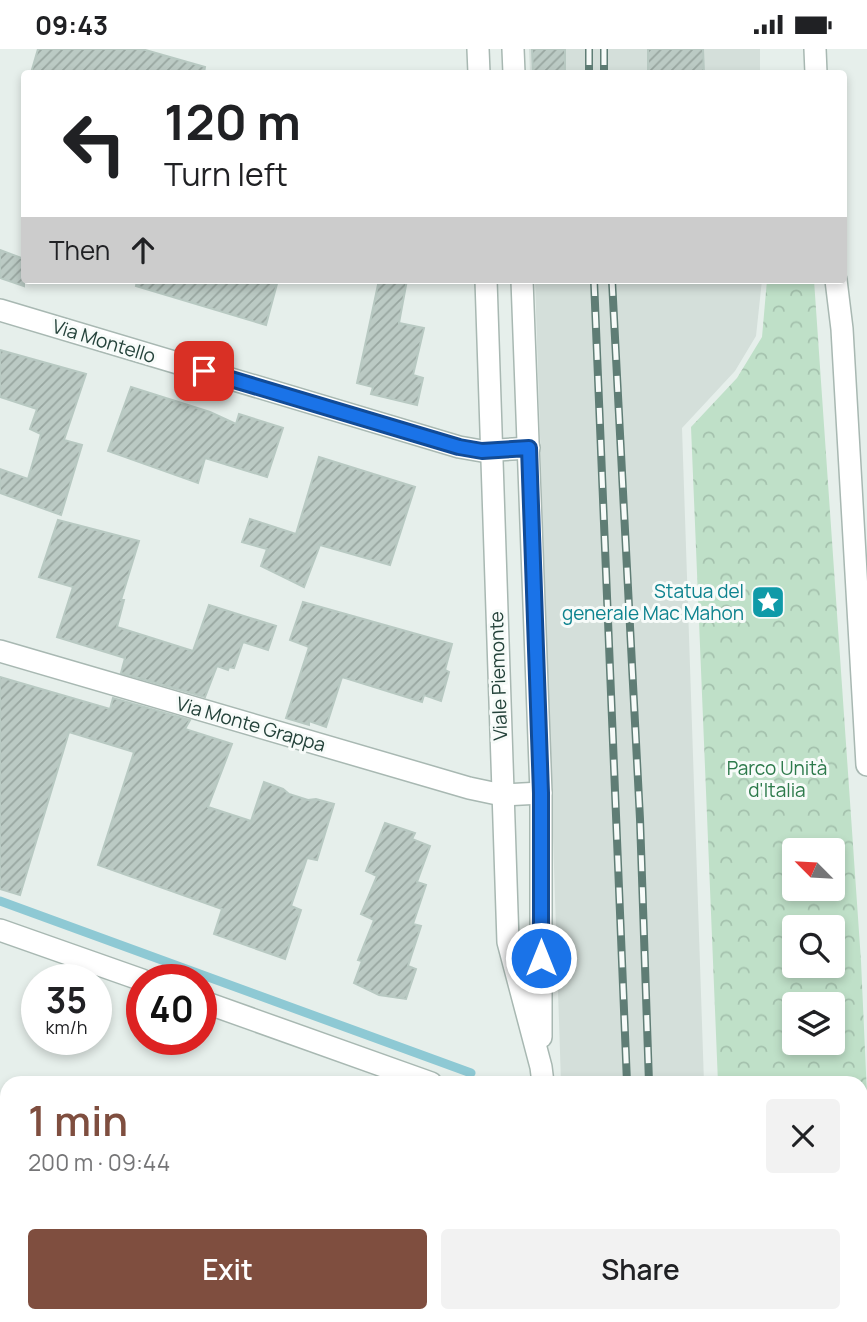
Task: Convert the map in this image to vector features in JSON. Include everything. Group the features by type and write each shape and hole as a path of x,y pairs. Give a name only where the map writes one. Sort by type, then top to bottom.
{"street":[{"path":"478,49 479,70"},
{"path":"513,49 514,70"},
{"path":"815,49 816,70"},
{"name":"Viale Piemonte","path":"486,284 508,942 542,1075"},
{"name":"Viale Piemonte","path":"522,284 541,793 542,1075"},
{"path":"836,284 863,606 867,765"},
{"name":"Via Montello","path":"0,310 459,447 482,451 529,448"},
{"name":"Via Monte Grappa","path":"0,651 469,788 502,795 541,793"},
{"path":"0,930 126,974"},
{"path":"217,1008 411,1076"}],"shaded area":[{"path":"529,49 760,49 760,70 530,70"},
{"path":"535,284 762,284 756,336 735,371 682,428 704,1076 561,1076"}],"green space":[{"name":"Parco Unità d'Italia","path":"767,284 814,284 861,961 866,1076 718,1076 691,427 737,378 762,337"}],"building":[{"path":"38,49 142,49 205,67 204,70 32,70"},
{"path":"532,49 565,49 565,70 533,70"},
{"path":"648,49 703,49 704,70 648,70"},
{"path":"0,250 21,258 21,284 24,286 0,278"},
{"path":"136,284 277,284 266,325"},
{"path":"378,284 406,284 399,323 424,328 413,375 423,378 417,405 371,394 373,387 357,383"},
{"path":"0,350 86,374 64,440 82,445 61,515 0,493 0,469 28,479 41,434 30,429 37,409 0,397"},
{"path":"131,387 210,412 236,424 239,414 283,428 267,477 205,458 198,483 108,451"},
{"path":"319,457 415,487 390,565 320,545 304,587 261,566 267,549 242,542 250,519 296,534"},
{"path":"58,520 139,541 121,600 124,600 117,627 193,651 209,605 276,626 268,650 243,642 234,668 229,667 228,670 217,666 205,697 121,673 125,658 57,637 73,587 39,577"},
{"path":"303,602 452,644 445,670 449,672 441,701 424,695 422,702 342,677 326,727 309,721 309,725 286,718 309,647 290,640"},
{"path":"0,677 110,709 113,698 190,720 185,729 232,744 208,807 251,821 264,782 308,800 316,799 334,804 317,860 307,858 291,906 301,910 285,959 214,934 222,909 98,865 134,752 69,732 20,895 0,889"},
{"path":"385,823 415,833 412,839 430,846 417,882 426,885 413,924 421,926 408,966 416,969 406,999 379,995 354,983 362,961 358,960 374,920 361,914 377,876 366,871"}],"waterway":[{"path":"0,901 471,1073"}],"railway":[{"path":"589,49 589,70"},
{"path":"604,49 604,70"},
{"path":"594,284 627,1076"},
{"path":"612,284 640,819 649,1076"}],"place":[{"name":"Statua del generale Mac Mahon","path":"768,602"}],"route":[{"path":"204,371 459,447 482,451 529,448 541,793 541,958"}]}
